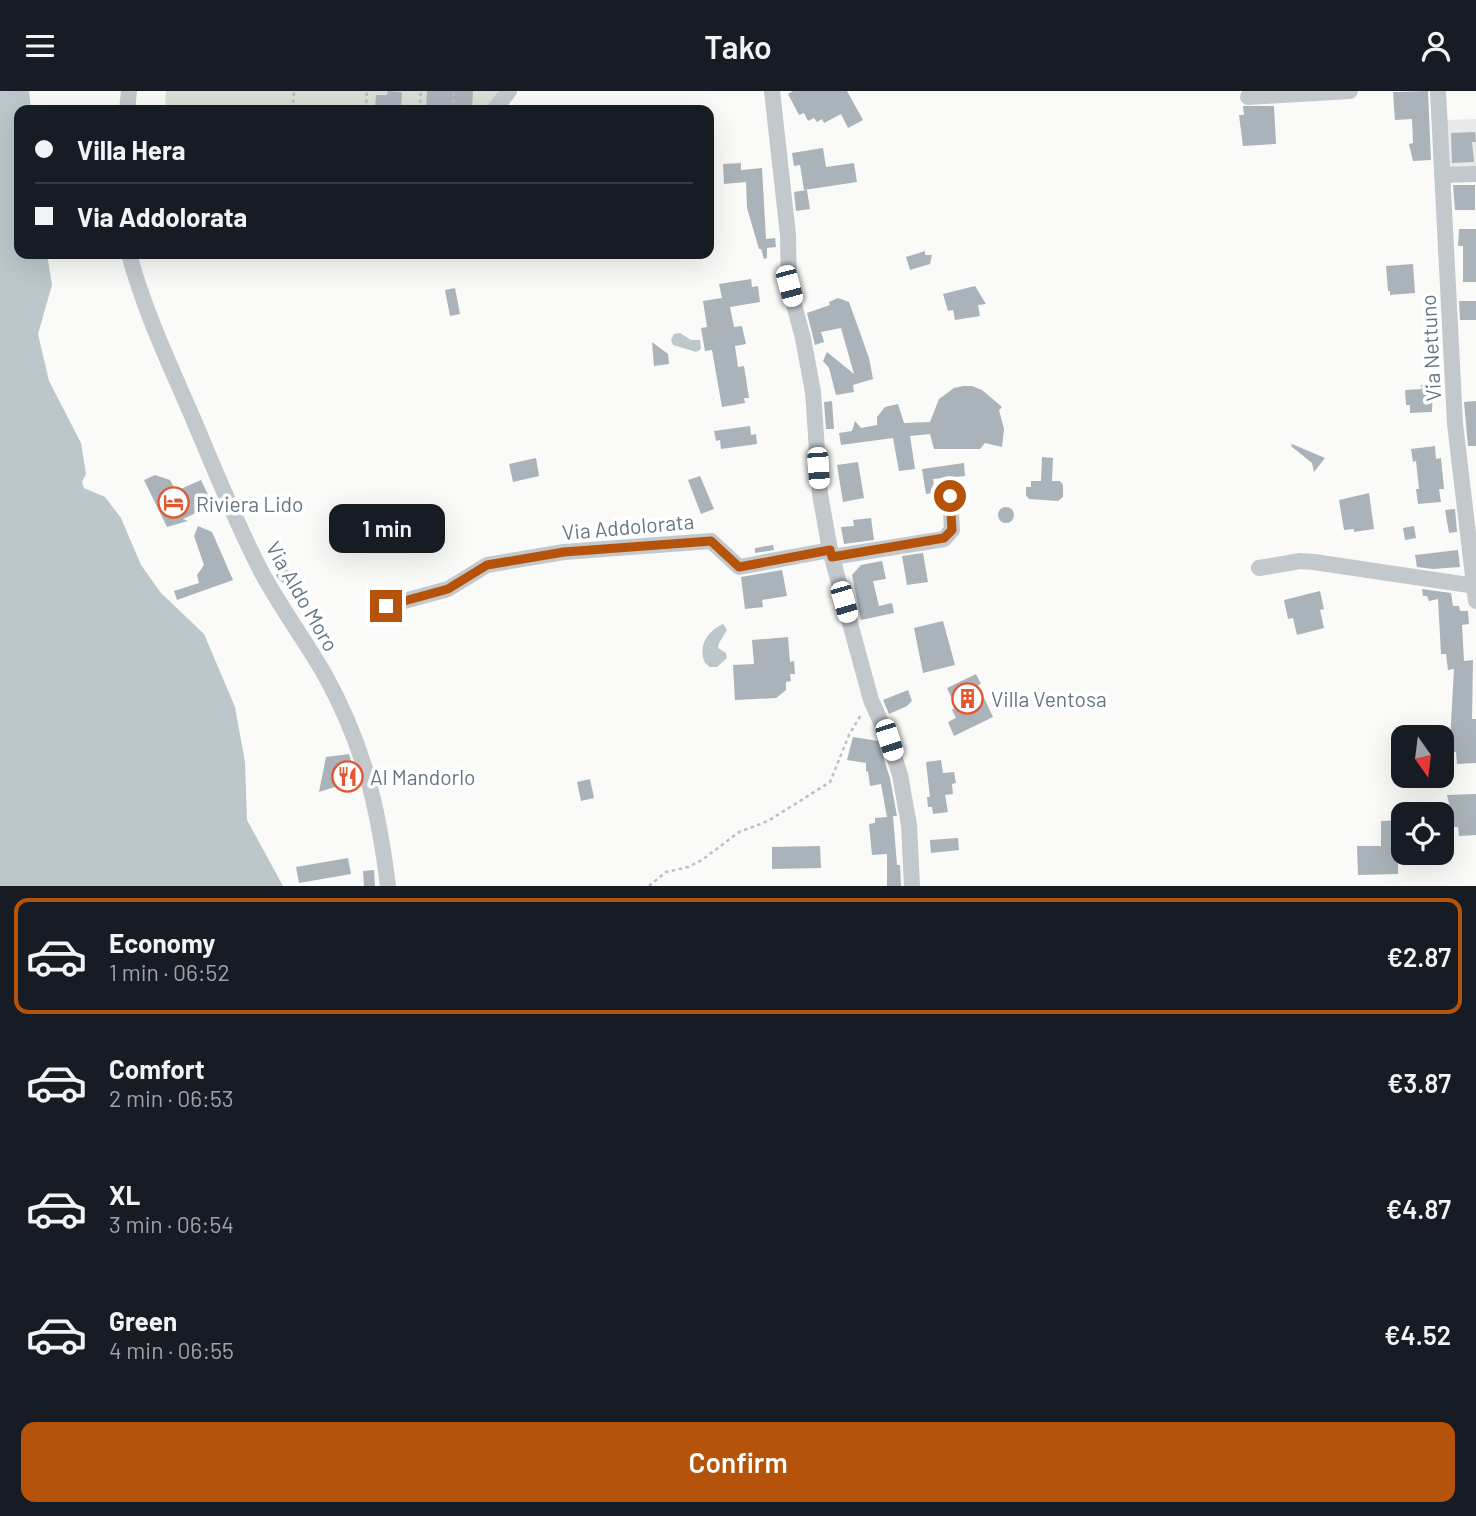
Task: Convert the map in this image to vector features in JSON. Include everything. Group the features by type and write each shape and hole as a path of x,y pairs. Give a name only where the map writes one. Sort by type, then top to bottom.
{"street":[{"path":"498,105 509,91"},
{"path":"772,91 788,235 789,286 803,338 813,392 820,494 831,554 871,700 889,740 900,775 909,825 912,886"},
{"path":"1248,97 1350,91"},
{"name":"Via Nettuno","path":"1438,91 1455,425 1475,591"},
{"path":"1442,174 1476,174"},
{"name":"Via Aldo Moro","path":"130,259 152,323 234,515 261,572 324,674 346,716 363,758 381,829 388,886"},
{"name":"Via Addolorata","path":"386,606 448,589 487,565 564,552 711,541 739,567 944,538 952,530 950,496"},
{"path":"1259,568 1300,561 1314,562 1452,580 1475,591"}],"path":[{"path":"649,886 666,872 688,867 702,860 739,832 768,821 830,782 849,735 871,700"}],"shaded area":[{"path":"0,91 29,91 30,105 14,105 14,259 48,259 52,285 38,334 49,381 81,443 86,474 82,482 84,488 105,497 121,518 141,565 161,593 204,634 235,707 245,762 247,820 283,886 0,886"},
{"path":"166,91 502,91 493,105 165,105"},
{"path":"1476,119 1476,168 1447,169 1445,120"},
{"path":"680,333 691,340 700,340 701,349 696,352 673,345 671,340 674,334"},
{"path":"723,624 727,630 718,648 726,653 727,658 717,667 710,667 703,657 703,645 708,635"}],"building":[{"path":"388,91 402,92 401,105 375,105 376,95 387,95"},
{"path":"427,91 473,91 472,105 426,105"},
{"path":"793,91 847,91 863,120 848,128 841,114 824,123 822,119 817,122 814,118 808,121 804,113 799,115 788,94"},
{"path":"1428,91 1431,160 1413,161 1409,144 1413,143 1412,119 1395,120 1393,92"},
{"path":"1243,106 1274,106 1276,144 1243,146 1239,115 1244,115"},
{"path":"1475,132 1476,142 1472,142 1474,162 1452,163 1451,133"},
{"path":"823,148 826,167 854,163 857,182 804,190 800,165 794,166 792,153"},
{"path":"741,163 741,170 762,168 766,239 775,238 776,247 767,248 767,258 764,259 747,208 746,182 724,184 723,164"},
{"path":"1453,185 1475,185 1475,210 1455,210"},
{"path":"807,190 810,209 796,211 794,192"},
{"path":"1459,229 1476,229 1476,282 1463,282 1463,246 1458,246"},
{"path":"925,251 925,255 932,255 930,264 910,270 906,257"},
{"path":"1413,264 1415,293 1390,295 1386,266"},
{"path":"751,279 752,287 758,286 760,302 730,307 734,327 742,326 746,344 735,346 738,367 744,366 749,398 744,398 745,403 722,407 712,350 705,351 701,328 707,327 703,301 722,298 719,284"},
{"path":"975,286 986,304 978,305 980,316 955,320 953,310 948,311 943,294"},
{"path":"455,288 460,314 450,316 445,290"},
{"path":"838,298 849,302 869,358 873,379 853,385 854,392 836,395 829,368 823,361 827,352 854,374 841,328 821,332 824,342 815,345 807,313 830,305 829,302"},
{"path":"1459,301 1476,301 1476,320 1460,320"},
{"path":"652,342 668,354 669,364 654,366"},
{"path":"1433,384 1432,412 1410,413 1410,405 1406,405 1405,390 1422,389 1421,385"},
{"path":"963,386 982,390 1002,407 999,410 1004,429 1002,447 985,443 980,449 934,449 930,434 910,436 915,469 899,471 893,438 841,445 839,433 852,431 855,421 861,428 877,425 877,417 885,407 898,404 904,423 930,422 939,399 954,388"},
{"path":"832,401 834,429 826,429 824,402"},
{"path":"1476,401 1476,446 1468,446 1464,402"},
{"path":"750,426 751,435 756,434 757,444 721,449 720,440 716,441 714,431"},
{"path":"1292,444 1325,458 1314,472 1312,463 1291,446"},
{"path":"1435,446 1436,459 1441,458 1444,489 1439,489 1441,502 1418,504 1416,461 1413,462 1411,449"},
{"path":"1042,457 1053,458 1052,481 1060,481 1063,485 1063,497 1058,501 1029,499 1026,495 1026,487 1031,487 1031,481 1041,481"},
{"path":"536,458 539,476 513,482 509,464"},
{"path":"858,462 864,498 843,502 837,465"},
{"path":"964,463 965,476 933,479 935,493 926,494 922,469"},
{"path":"155,475 170,480 176,491 201,480 213,505 183,519 188,521 167,527 144,480"},
{"path":"700,476 714,509 701,514 688,480"},
{"path":"1369,493 1374,529 1354,532 1354,529 1344,530 1339,500"},
{"path":"1006,507 1012,509 1012,521 1006,523 1000,521 998,515 1000,509"},
{"path":"1455,509 1457,532 1449,533 1445,510"},
{"path":"871,518 874,540 844,544 841,527 854,526 853,520"},
{"path":"198,526 212,532 233,580 177,600 174,591 199,583 197,575 204,565 194,536"},
{"path":"1414,526 1416,538 1405,540 1403,528"},
{"path":"773,545 774,550 755,553 755,548"},
{"path":"1458,550 1460,567 1417,567 1415,555"},
{"path":"923,553 928,582 907,585 902,556"},
{"path":"882,561 886,579 873,581 879,606 892,603 894,613 861,620 852,575 861,565"},
{"path":"280,567 289,571 283,583 276,576"},
{"path":"782,570 787,596 762,600 763,607 745,609 741,577"},
{"path":"1422,589 1451,593 1453,606 1459,606 1460,611 1468,611 1469,624 1462,625 1464,661 1473,660 1472,719 1476,719 1476,763 1457,764 1454,725 1451,725 1454,669 1448,670 1446,654 1441,654 1438,599 1429,601 1427,596 1423,596"},
{"path":"1320,591 1324,628 1297,635 1293,618 1288,619 1284,600"},
{"path":"943,621 955,665 923,673 914,628"},
{"path":"788,637 790,662 794,661 795,674 790,674 791,681 786,682 786,690 776,698 735,700 733,665 754,664 752,640"},
{"name":"Villa Ventosa","path":"976,674 981,684 978,685 993,717 954,736 948,722 956,718 952,710 956,707 947,688"},
{"path":"908,690 912,701 889,714 883,700"},
{"path":"853,737 878,741 890,778 897,816 893,816 901,886 887,886 887,854 872,855 869,824 875,823 875,818 887,817 881,784 870,786 866,763 847,760"},
{"path":"349,754 357,780 319,792 326,757"},
{"path":"941,760 943,773 954,772 956,783 952,784 953,794 945,795 948,812 933,814 932,807 928,807 927,797 930,797 926,762"},
{"path":"590,779 594,798 581,801 577,782"},
{"path":"1476,794 1476,835 1459,836 1458,827 1454,827 1454,802 1449,802 1447,795"},
{"path":"1381,821 1391,821 1391,865 1398,865 1398,874 1358,875 1357,846 1381,846"},
{"path":"958,838 959,850 931,853 930,840"},
{"path":"820,846 821,868 772,869 772,847"},
{"path":"348,858 351,874 299,883 296,867"},
{"path":"374,870 375,886 364,886 363,871"}],"place":[{"name":"Riviera Lido","path":"173,503"},
{"name":"Villa Ventosa","path":"968,698"},
{"name":"Al Mandorlo","path":"347,776"}],"route":[{"path":"386,606 448,589 487,565 564,552 711,541 739,567 830,550 832,557 944,538 952,530 950,496"}]}
